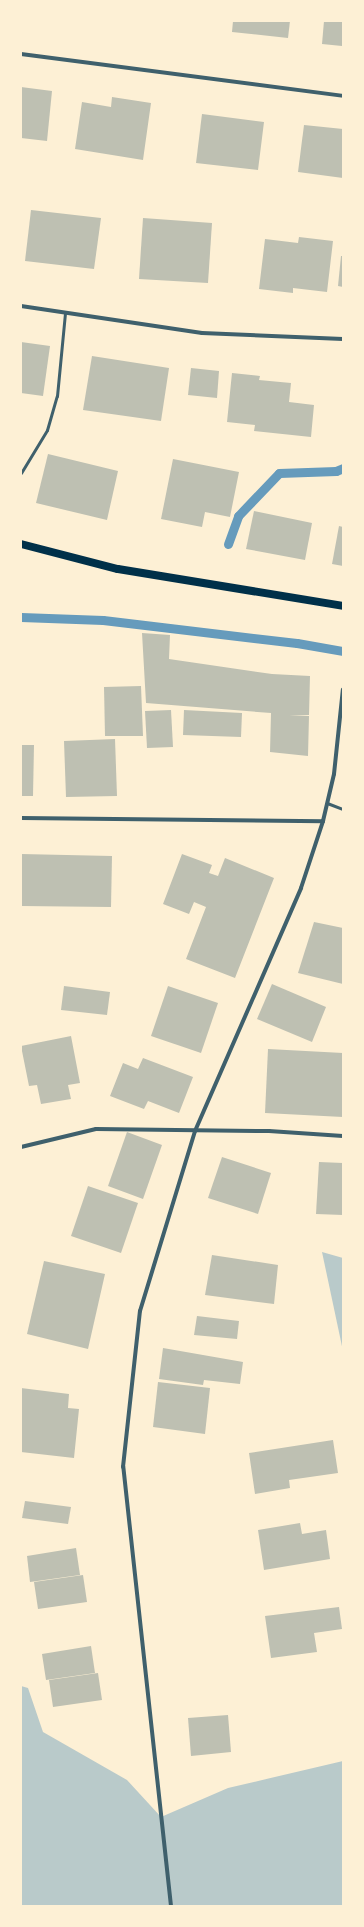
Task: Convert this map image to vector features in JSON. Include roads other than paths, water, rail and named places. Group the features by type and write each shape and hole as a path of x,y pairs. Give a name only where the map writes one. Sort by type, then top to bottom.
{"main road":[{"path":"21,544 118,569 343,606"}],"street":[{"path":"21,54 343,96"},
{"path":"21,306 202,333 343,338"},
{"path":"171,1906 123,1467 140,1311 194,1131 295,902 323,821 334,774 343,689"},
{"path":"21,818 323,821"},
{"path":"21,1147 96,1129 269,1131 343,1136"}],"lane":[{"path":"21,473 47,430 57,396 65,313"},
{"path":"327,802 343,809"}],"waterway":[{"path":"228,544 238,516 279,473 336,471 343,468"},
{"path":"21,617 103,620 297,643 343,651"}]}
